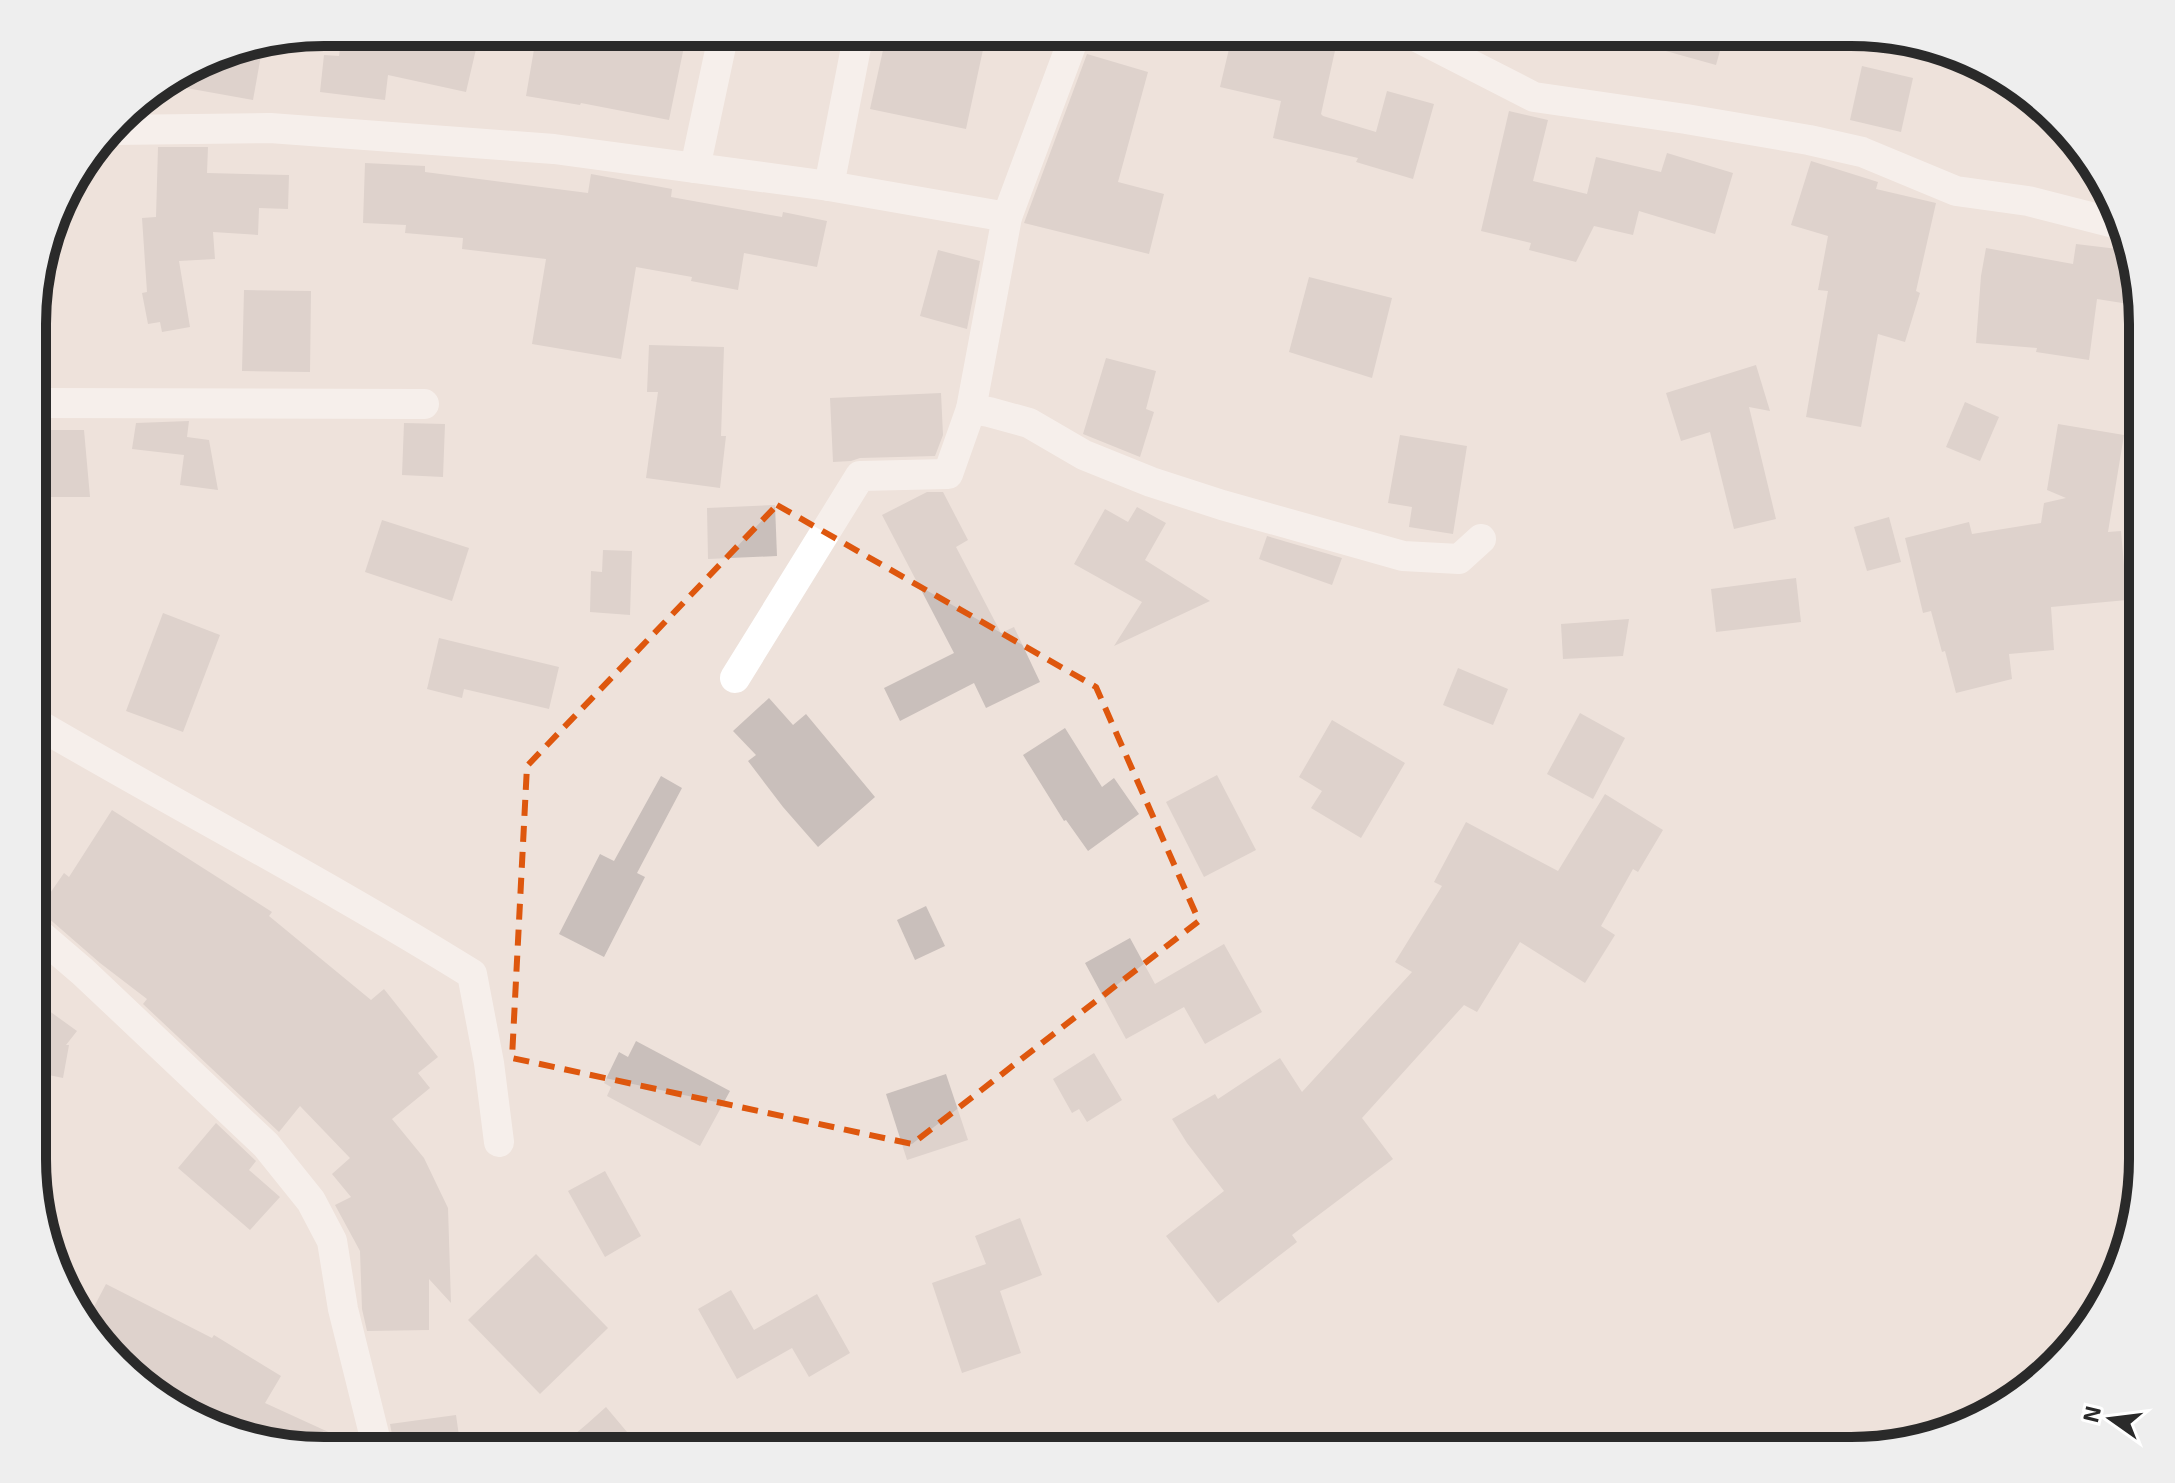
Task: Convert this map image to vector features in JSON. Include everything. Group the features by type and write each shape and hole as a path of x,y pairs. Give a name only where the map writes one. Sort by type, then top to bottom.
{"street":[{"path":"695,168 721,46"},
{"path":"829,186 856,46"},
{"path":"735,678 860,476 948,474 971,409 1007,217 1071,46"},
{"path":"1436,47 1534,97 1809,140 1862,152 1956,191 2028,201 2109,222"},
{"path":"126,130 270,128 554,149 829,186 1007,217"},
{"path":"46,403 424,404"},
{"path":"971,409 1029,423 1084,455 1151,482 1403,556 1459,559 1481,539"},
{"path":"46,729 472,974 489,1063 499,1142"},
{"path":"47,941 266,1145 311,1201 332,1241 343,1309 375,1436"}],"highlighted area":[{"path":"777,505 1096,687 1199,921 912,1144 512,1058 527,766"}],"building":[{"path":"340,46 477,46 466,92 388,75 385,100 320,92 324,55 339,56"},
{"path":"535,46 684,46 669,120 526,96"},
{"path":"884,46 984,46 966,129 870,109"},
{"path":"1230,47 1336,47 1323,116 1376,132 1387,91 1434,104 1413,179 1356,162 1358,158 1273,138 1281,101 1220,87"},
{"path":"1651,47 1721,47 1716,65"},
{"path":"261,53 253,100 179,87 218,67"},
{"path":"1087,54 1148,72 1118,182 1164,194 1149,254 1024,223"},
{"path":"1862,66 1913,78 1901,132 1850,120"},
{"path":"1509,111 1548,120 1533,181 1587,194 1596,157 1661,172 1667,153 1733,173 1715,234 1639,211 1633,235 1594,226 1576,262 1529,250 1531,243 1481,231"},
{"path":"158,147 208,147 207,173 289,175 288,209 259,208 258,235 213,232 215,259 179,261 190,327 162,332 160,322 148,324 142,293 147,292 142,218 156,217"},
{"path":"1811,161 1878,182 1876,189 1936,203 1916,291 1920,293 1905,342 1878,334 1861,427 1806,417 1828,291 1818,290 1828,236 1791,225"},
{"path":"365,163 425,166 425,172 588,193 591,174 672,189 671,197 782,217 783,212 827,221 817,267 744,253 738,290 691,281 692,277 636,267 621,359 532,344 546,259 462,249 463,238 405,233 406,225 363,223"},
{"path":"2076,244 2118,249 2124,270 2128,304 2097,299 2089,360 2036,352 2037,348 1976,343 1986,248 2073,264"},
{"path":"938,250 980,261 967,329 920,316"},
{"path":"1309,277 1392,298 1372,378 1289,352"},
{"path":"244,290 311,291 310,372 242,371"},
{"path":"649,345 724,347 721,436 726,436 720,488 646,478 658,392 647,392"},
{"path":"1106,358 1156,371 1146,409 1154,412 1140,457 1083,434"},
{"path":"1756,365 1770,411 1749,407 1776,519 1734,529 1710,432 1681,441 1666,393"},
{"path":"941,393 943,435 935,456 860,458 833,462 830,398"},
{"path":"1965,402 1999,417 1980,461 1946,447"},
{"path":"189,421 187,437 209,440 218,490 180,485 184,455 132,449 136,423"},
{"path":"404,423 445,424 443,477 402,475"},
{"path":"2058,424 2124,435 2108,532 2121,531 2127,600 2051,607 2054,650 2009,654 2012,679 1956,693 1931,611 1923,613 1905,538 1969,522 1972,534 2041,523 2044,503 2066,498 2047,490"},
{"path":"46,430 84,430 90,497 46,497"},
{"path":"1400,435 1467,446 1453,534 1409,527 1412,507 1388,503"},
{"path":"927,492 943,492 968,540 956,547 1001,633 1014,627 1040,682 986,708 974,683 900,721 884,688 954,653 882,515"},
{"path":"775,505 777,556 708,559 707,508"},
{"path":"1137,507 1166,523 1145,560 1210,601 1114,646 1142,602 1074,564 1105,509 1128,522"},
{"path":"1889,517 1901,562 1867,571 1854,527"},
{"path":"382,520 469,548 452,601 365,572"},
{"path":"1267,536 1342,558 1332,585 1259,559"},
{"path":"603,550 632,551 630,615 590,612 591,571 602,572"},
{"path":"1796,578 1801,622 1716,632 1711,589"},
{"path":"163,613 220,635 183,732 126,711"},
{"path":"1629,619 1623,656 1563,659 1561,624"},
{"path":"439,638 559,667 549,709 464,689 462,698 427,689"},
{"path":"1458,668 1508,689 1493,725 1443,705"},
{"path":"769,698 793,725 806,714 875,797 818,847 748,761 756,755 733,731"},
{"path":"1580,713 1625,738 1593,799 1547,774"},
{"path":"1332,720 1405,763 1361,838 1311,808 1322,791 1299,777"},
{"path":"1065,728 1102,787 1114,778 1139,814 1088,851 1064,821 1023,755"},
{"path":"1217,775 1256,850 1204,877 1166,802"},
{"path":"661,776 682,788 637,873 645,877 604,957 559,934 600,854 614,861"},
{"path":"1605,794 1663,830 1638,872 1633,869 1601,926 1615,935 1585,983 1520,942 1477,1012 1464,1005 1362,1118 1393,1159 1292,1235 1297,1242 1218,1303 1166,1236 1224,1191 1172,1119 1215,1094 1218,1099 1280,1058 1302,1092 1412,972 1395,962 1442,886 1434,882 1466,822 1558,871"},
{"path":"112,810 272,912 269,916 371,1000 384,989 438,1057 418,1073 430,1088 392,1119 424,1158 448,1208 451,1303 429,1279 429,1330 367,1331 362,1309 360,1251 335,1205 351,1197 332,1174 350,1158 300,1106 279,1132 143,1004 147,999 47,917 47,898 64,873 69,877"},
{"path":"926,906 945,946 915,960 897,920"},
{"path":"1130,938 1155,984 1224,944 1262,1012 1205,1044 1184,1007 1126,1039 1085,963"},
{"path":"47,1009 77,1031 66,1045 69,1045 63,1078 47,1075"},
{"path":"636,1041 730,1091 700,1146 607,1096 611,1087 604,1083 619,1052 628,1057"},
{"path":"1094,1053 1122,1100 1087,1122 1079,1109 1072,1113 1053,1079"},
{"path":"946,1074 968,1140 907,1160 886,1094"},
{"path":"216,1123 256,1161 249,1170 280,1197 250,1230 178,1168"},
{"path":"605,1171 641,1236 605,1257 568,1191"},
{"path":"1020,1218 1042,1275 1000,1291 1021,1353 962,1373 932,1283 986,1264 975,1236"},
{"path":"536,1254 608,1328 540,1394 468,1320"},
{"path":"106,1284 212,1338 214,1335 281,1376 265,1403 337,1436 270,1432 201,1408 155,1380 127,1356 92,1311"},
{"path":"731,1290 754,1330 817,1294 850,1353 809,1377 792,1348 737,1379 698,1309"},
{"path":"606,1407 631,1436 572,1436"},
{"path":"456,1415 459,1436 392,1436 390,1424"}]}
